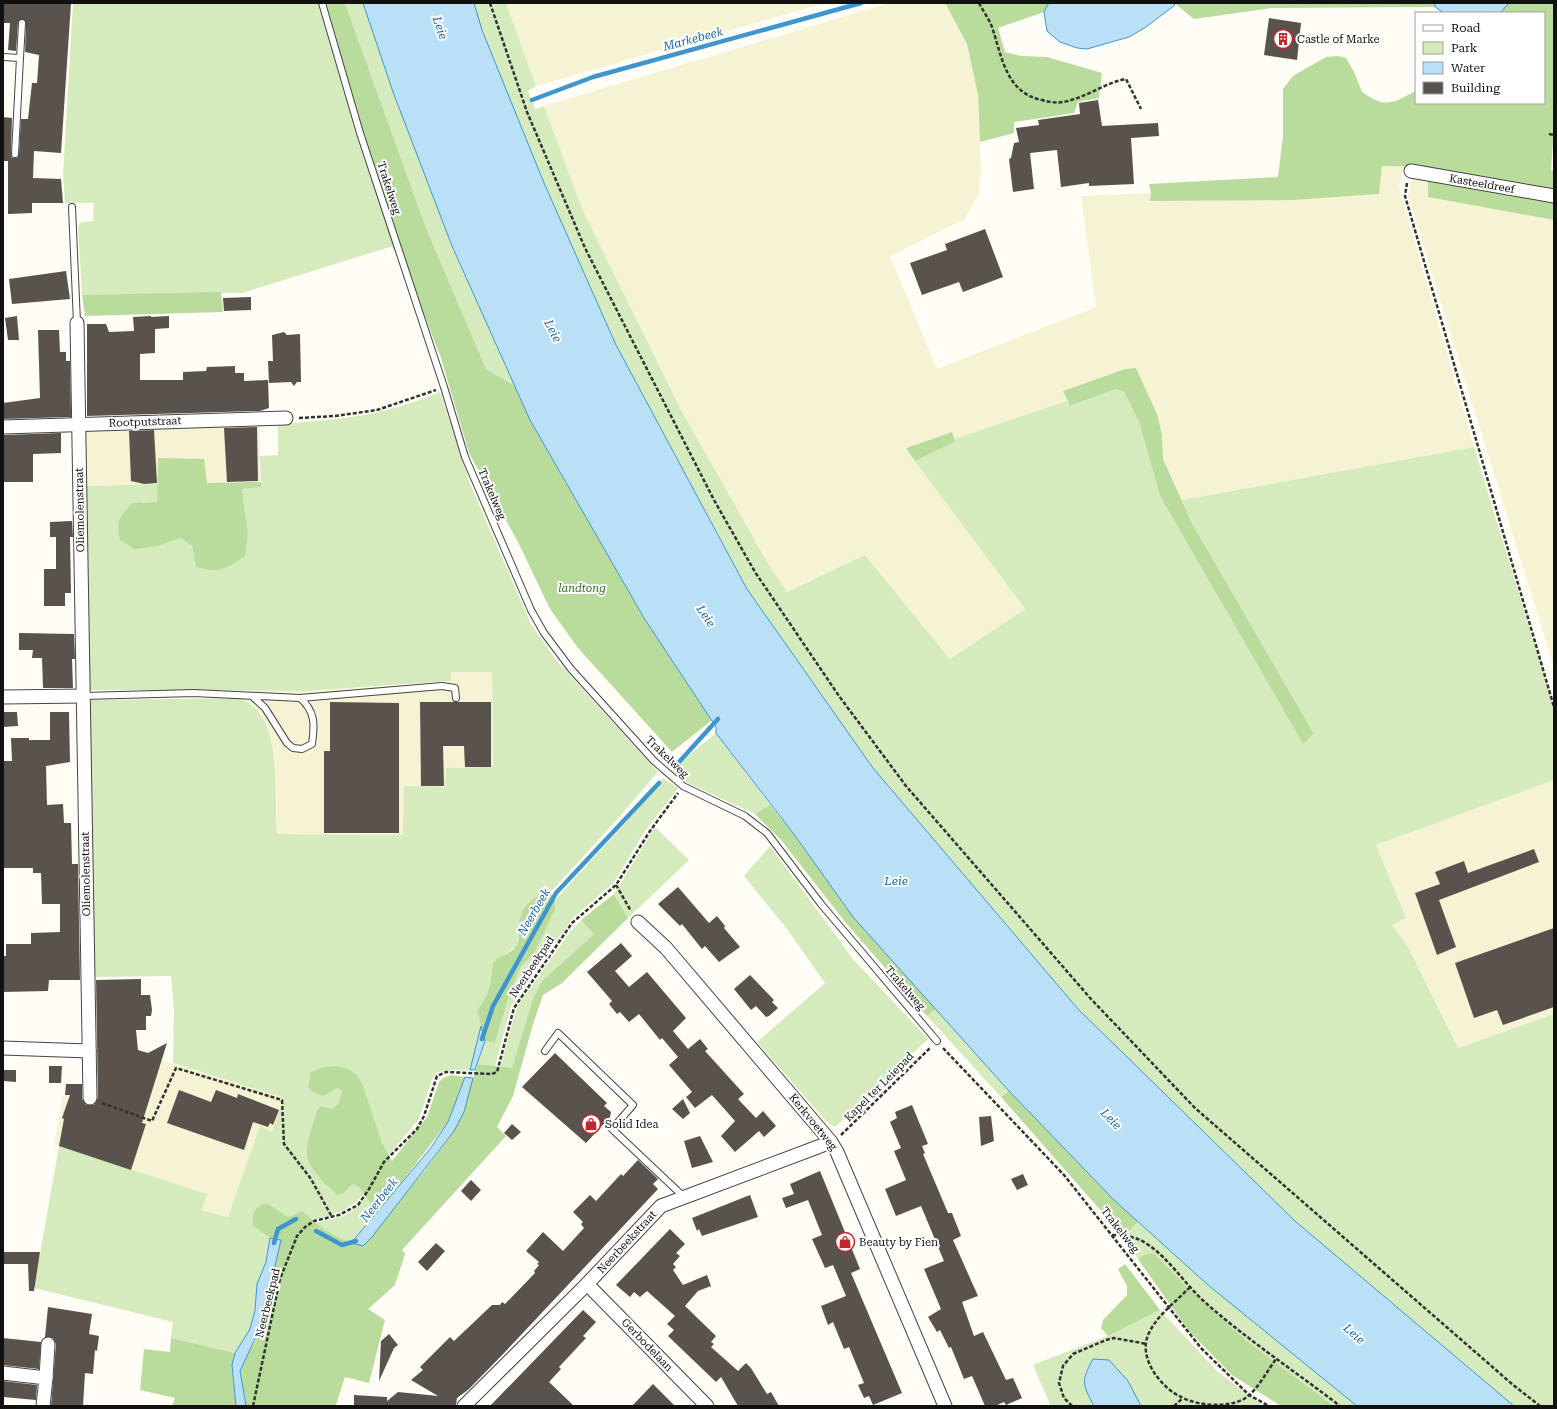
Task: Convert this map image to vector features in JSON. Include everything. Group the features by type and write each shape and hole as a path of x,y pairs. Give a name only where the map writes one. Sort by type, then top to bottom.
{"street":[{"name":"Kasteeldreef","path":"1411,171 1554,196"},
{"name":"Oliemolenstraat","path":"77,324 90,1098"},
{"name":"Rootputstraat","path":"3,427 286,418"},
{"path":"3,697 83,696"},
{"name":"Kerkvoetweg","path":"638,922 666,948 831,1142 837,1152 945,1406"},
{"path":"3,1048 89,1051"},
{"name":"Neerbeekstraat","path":"464,1406 587,1284 661,1206 831,1142"},
{"name":"Gerbodelaan","path":"587,1284 707,1406"},
{"path":"43,1406 48,1344"},
{"path":"3,1373 46,1378"}],"lane":[{"name":"Trakelweg","path":"322,3 360,133 444,387 465,457 531,610 544,633 571,669 654,761 683,786 745,816 766,833 821,904 937,1041"},
{"path":"15,154 22,23"},
{"path":"3,56 20,58"},
{"path":"72,207 77,324"},
{"path":"83,696 194,693 300,698 442,686 455,688 456,698"},
{"path":"252,696 265,708 287,743 293,748 302,749 312,744 314,716 308,705 300,698"},
{"path":"545,1051 558,1033 633,1105 612,1129 684,1197"}],"path":[{"path":"490,3 527,112 585,248 645,368 714,500 755,572 839,696 906,786 1091,999 1195,1108 1512,1384 1540,1406"},
{"path":"979,3 991,25 1007,74 1016,87 1023,92 1037,99 1064,102 1126,79 1141,108"},
{"path":"1549,134 1554,134"},
{"path":"1411,171 1405,196 1554,707"},
{"path":"286,418 335,416 377,410 444,387"},
{"name":"Neerbeekpad","path":"253,1406 280,1279 297,1236 305,1227 314,1221 350,1211 358,1206 384,1162 417,1129 424,1116 437,1076 446,1072 492,1074 497,1072 514,1008 572,924 616,886 650,831 683,786"},
{"path":"616,886 638,922"},
{"name":"Kapel ter Leiepad","path":"831,1142 837,1140 937,1041"},
{"name":"Trakelweg","path":"937,1041 1064,1175 1201,1348 1249,1395 1269,1406"},
{"path":"90,1098 152,1121 176,1068 282,1100 284,1144 311,1180 332,1217"},
{"path":"1112,1235 1134,1236 1147,1244 1161,1256 1190,1287 1230,1323 1340,1406"},
{"path":"1190,1287 1152,1327 1147,1344 1146,1357 1151,1367 1172,1392 1183,1398 1204,1403 1227,1405 1249,1395 1276,1359"},
{"path":"1072,1406 1064,1398 1059,1383 1063,1366 1073,1354 1114,1338 1147,1344"},
{"path":"1174,1406 1183,1398"}],"shaded area":[{"path":"506,3 822,3 822,4 536,86"},
{"path":"890,3 945,3 967,44 978,95 981,176 979,193 965,219 890,256 937,369 1096,307 1081,196 1151,193 1150,201 1293,200 1379,194 1382,166 1404,166 1399,187 1474,447 1182,500 1163,459 1162,435 1157,414 1136,368 1125,369 1063,391 1067,401 954,439 951,432 906,448 1025,609 950,659 865,555 787,592 766,560 680,408 583,211 544,106"},
{"path":"1429,167 1428,197 1554,220 1554,667 1408,196 1411,182"},
{"path":"259,423 261,482 207,483 158,458 158,484 84,486 83,425"},
{"path":"450,672 492,672 493,768 446,768 445,787 403,835 277,834 276,766 268,731 258,711 237,698 239,691 303,691 409,685 451,681"},
{"path":"1554,780 1554,1014 1458,1048 1408,947 1392,925 1405,918 1376,845"},
{"path":"161,1060 285,1098 272,1132 260,1127 229,1217 202,1210 207,1194 54,1145 63,1095 95,1099 95,1063"}],"green space":[{"path":"73,3 318,3 351,115 393,246 242,293 82,295 78,226 81,222 93,221 94,203 65,203 63,175"},
{"name":"landtong","path":"318,3 345,3 426,228 486,369 515,386 530,420 644,618 712,720 672,752 578,648 550,609 518,542 469,453 440,355 403,262 393,249"},
{"path":"345,3 363,3 393,92 452,246 515,386 486,369 426,228"},
{"path":"474,3 506,3 536,86 528,91 535,109 544,106 583,211 680,408 766,560 787,592 865,555 950,659 1025,609 915,461 955,442 954,439 1067,401 1071,406 1116,389 1124,392 1139,422 1160,496 1303,744 1314,734 1193,525 1182,500 1474,447 1554,708 1554,780 1376,845 1406,918 1392,925 1408,947 1458,1048 1554,1014 1554,1406 1514,1406 1295,1221 1078,1009 873,768 747,589 616,345 544,183 482,30"},
{"path":"945,3 1051,3 1048,4 1044,12 998,28 1005,52 1021,56 1047,57 1102,73 1099,98 1078,102 1074,113 1014,122 1014,133 980,142 978,95 967,44"},
{"path":"1174,3 1435,3 1435,7 1272,8 1194,19"},
{"path":"1509,3 1554,3 1554,129 1551,170 1554,171 1554,220 1428,197 1428,167 1382,166 1379,194 1293,200 1150,201 1151,193 1149,184 1278,177 1283,136 1283,89 1293,76 1326,57 1338,56 1346,58 1354,72 1362,92 1382,102 1394,101 1415,90 1415,104 1545,104 1545,12 1501,12"},
{"path":"221,292 223,312 85,316 82,295"},
{"path":"1136,368 1157,414 1162,435 1163,459 1193,525 1314,734 1303,744 1160,496 1139,422 1124,392 1116,389 1070,406 1063,391 1125,369"},
{"path":"440,392 471,486 531,624 557,661 658,772 550,893 539,895 520,917 520,930 516,946 493,963 487,995 480,1019 481,1026 470,1070 447,1070 436,1073 432,1080 419,1119 389,1155 383,1146 375,1126 358,1076 337,1088 342,1091 338,1104 312,1131 307,1146 344,1193 353,1184 359,1187 364,1193 347,1208 334,1214 311,1220 302,1211 288,1217 267,1203 253,1226 270,1238 266,1262 257,1284 255,1310 250,1329 235,1353 171,1338 173,1322 34,1288 59,1146 207,1194 202,1210 228,1217 260,1126 272,1132 284,1098 173,1063 174,1010 171,976 93,977 87,700 237,698 253,706 263,720 270,737 274,757 277,834 403,835 404,786 445,787 446,768 493,767 492,672 451,672 451,681 303,691 89,690 84,486 158,484 157,502 142,502 158,546 181,538 192,546 196,567 248,534 242,488 261,487 260,456 278,455 278,424 365,415 417,401"},
{"path":"952,432 955,442 915,461 906,448"},
{"path":"158,458 204,459 207,483 261,482 261,487 242,489 248,534 245,556 227,567 211,570 196,567 192,546 181,538 158,546 135,549 120,540 118,523 124,512 132,503 157,502"},
{"path":"716,733 770,805 755,814 690,784 671,770"},
{"path":"663,778 678,788 645,831 614,882 574,917 511,1006 495,1066 478,1064 485,1041 495,1043 510,993 521,967 535,952 554,909 555,900 629,819"},
{"path":"770,805 796,837 853,917 936,1009 927,1016 846,923 781,840 755,814"},
{"path":"655,827 689,860 628,918 614,894"},
{"path":"770,846 853,959 928,1039 835,1127 826,1121 757,1042 825,983 787,929 744,876"},
{"path":"550,893 555,900 555,909 535,952 521,967 510,993 495,1043 485,1041 477,1010 487,994 493,963 498,958 514,949 518,943 519,921 524,908 535,898"},
{"path":"614,894 628,918 562,983 543,995 533,1024 513,1096 497,1127 506,1136 402,1250 405,1254 395,1285 368,1309 385,1320 369,1383 345,1377 336,1405 338,1406 246,1406 240,1371 245,1357 255,1342 280,1240 270,1238 253,1226 253,1214 257,1208 267,1203 288,1217 302,1211 330,1233 363,1246 425,1170 454,1131 478,1064 512,1068 533,998 542,981 594,934 581,920"},
{"path":"581,920 594,934 542,981 533,998 512,1068 500,1067 517,1007 570,932"},
{"path":"936,1009 1009,1091 1001,1097 927,1016"},
{"path":"338,1066 350,1070 358,1076 363,1086 382,1143 392,1161 427,1117 439,1082 443,1078 451,1075 465,1077 448,1122 400,1184 376,1211 359,1187 353,1184 344,1193 338,1195 327,1186 312,1168 307,1154 309,1138 317,1111 321,1106 332,1109 338,1104 342,1091 337,1088 323,1096 313,1092 308,1087 311,1072 325,1067"},
{"path":"1009,1091 1114,1200 1138,1222 1124,1237 1001,1097"},
{"path":"366,1197 376,1211 351,1243 340,1240 315,1223 344,1216 355,1209"},
{"path":"1138,1222 1208,1285 1357,1406 1334,1406 1247,1341 1187,1287 1154,1253 1146,1254 1138,1259 1124,1238"},
{"path":"1154,1253 1187,1287 1247,1341 1334,1406 1281,1406 1232,1375 1188,1330 1138,1259 1146,1254"},
{"path":"1125,1264 1160,1310 1108,1336 1101,1328 1103,1320 1127,1295 1127,1286 1118,1269"},
{"path":"1160,1310 1218,1372 1263,1406 1051,1406 1033,1365 1108,1336"},
{"path":"171,1338 235,1353 232,1365 236,1406 172,1406 175,1398 140,1390 144,1349 170,1352"}],"water":[{"name":"Leie","path":"363,3 474,3 482,30 544,183 616,345 747,589 873,768 1078,1009 1295,1221 1514,1406 1357,1406 1208,1285 1114,1200 1009,1091 853,917 796,837 716,733 716,727 644,618 530,420 452,246 393,92"},
{"path":"1174,3 1175,5 1146,27 1129,37 1087,49 1077,48 1060,42 1047,31 1044,12 1048,4"},
{"path":"1435,3 1509,3 1501,12 1442,12 1435,7"},
{"path":"481,1026 485,1041 475,1070 470,1070"},
{"path":"465,1077 473,1078 464,1112 454,1131 372,1237 363,1246 351,1243 430,1149 448,1122"},
{"path":"270,1238 281,1240 261,1326 240,1371 246,1406 236,1406 232,1365 235,1353 250,1329 255,1310 257,1284 266,1262"},
{"path":"1093,1359 1109,1360 1128,1381 1141,1406 1094,1406 1084,1382 1086,1373"}],"building":[{"path":"3,3 71,3 61,153 34,151 33,178 61,179 63,203 32,203 32,213 8,214 8,161 3,161 3,117 12,118 11,154 12,158 17,158 19,154 21,119 28,119 32,83 37,83 39,55 25,52 26,23 23,19 18,22 16,51 8,50 10,23 3,23"},
{"name":"Castle of Marke","path":"1269,18 1301,23 1297,60 1264,55"},
{"path":"1098,100 1102,126 1158,123 1159,136 1131,138 1134,184 1089,186 1089,183 1061,187 1057,150 1030,153 1034,189 1013,192 1009,159 1011,158 1014,143 1019,142 1016,128 1039,125 1038,120 1080,114 1079,103"},
{"path":"985,229 1003,277 963,292 959,282 922,295 910,263 947,250 945,244"},
{"path":"66,271 70,299 12,304 9,279"},
{"path":"251,297 251,310 224,311 223,298"},
{"path":"17,316 19,340 8,340 5,318"},
{"path":"169,316 169,328 155,329 155,353 140,354 140,380 183,380 183,372 206,371 207,367 235,366 235,373 244,373 244,381 268,380 269,408 260,411 87,416 87,324 106,324 109,332 134,331 133,317"},
{"path":"38,330 59,330 60,352 66,352 66,361 70,361 71,417 3,419 3,403 40,398"},
{"path":"284,332 287,335 300,334 301,382 297,382 294,386 291,382 269,383 268,361 273,361 272,335"},
{"path":"257,427 258,481 227,482 224,428"},
{"path":"154,430 157,483 144,484 131,481 129,431"},
{"path":"61,433 61,453 33,454 33,482 3,482 3,435"},
{"path":"72,521 73,537 70,537 71,593 65,593 65,606 44,606 44,569 56,569 56,537 50,537 50,522"},
{"path":"19,633 74,634 75,659 72,659 73,688 43,688 42,658 32,658 33,650 19,650"},
{"path":"330,702 399,703 399,833 324,833 324,751 330,751"},
{"path":"420,702 491,702 491,767 465,767 464,746 443,746 444,786 421,786"},
{"path":"3,712 17,712 18,726 3,727"},
{"path":"50,712 69,712 70,762 46,766 47,805 63,804 64,823 71,823 72,864 78,864 80,980 49,980 48,991 3,992 3,956 6,956 6,944 31,944 31,933 60,932 60,904 42,904 41,873 33,873 33,868 3,868 3,761 12,761 11,738 50,740"},
{"path":"1534,849 1539,862 1439,900 1456,947 1437,955 1415,893 1440,884 1435,872 1464,861 1468,873"},
{"path":"678,887 709,923 717,916 725,926 724,928 740,947 719,962 705,946 702,949 682,924 680,926 658,904"},
{"path":"1554,928 1554,1007 1503,1025 1497,1010 1474,1018 1455,963"},
{"path":"621,943 632,956 615,971 629,987 647,972 686,1018 673,1031 688,1049 700,1039 708,1049 705,1051 744,1094 738,1099 756,1118 763,1111 776,1126 764,1137 759,1131 735,1152 721,1136 735,1121 712,1095 695,1108 686,1097 692,1092 669,1065 678,1057 662,1038 660,1040 639,1014 629,1022 620,1012 617,1014 609,1004 612,1001 587,972"},
{"path":"750,975 774,1000 772,1002 778,1008 769,1016 766,1017 756,1006 751,1010 734,989"},
{"path":"141,979 141,995 150,995 152,1010 151,1016 146,1016 146,1030 136,1030 138,1050 148,1053 167,1043 142,1123 146,1124 131,1170 59,1146 64,1119 62,1118 70,1095 65,1095 66,1084 82,1084 82,1099 86,1105 94,1105 98,1098 96,980"},
{"path":"555,1053 607,1103 604,1106 611,1112 610,1117 586,1143 522,1087"},
{"path":"49,1066 62,1066 61,1083 49,1083"},
{"path":"3,1070 16,1070 16,1082 3,1081"},
{"path":"179,1090 211,1102 216,1090 237,1098 238,1094 279,1110 273,1125 270,1123 268,1127 253,1122 244,1150 167,1123"},
{"path":"683,1099 690,1113 683,1119 672,1109"},
{"path":"912,1105 928,1144 922,1146 925,1153 923,1154 948,1213 952,1213 961,1236 953,1240 978,1296 962,1302 974,1336 983,1332 1006,1380 1013,1378 1022,1398 1006,1405 1004,1402 995,1406 985,1406 972,1376 964,1379 951,1347 949,1348 940,1330 937,1332 928,1317 941,1309 924,1269 944,1261 921,1206 896,1216 885,1189 906,1180 894,1151 901,1148 890,1122 897,1118 895,1112"},
{"path":"991,1116 994,1141 981,1146 979,1117"},
{"path":"512,1124 521,1132 512,1140 504,1133"},
{"path":"700,1136 713,1162 692,1168 684,1141"},
{"path":"638,1160 658,1179 653,1184 658,1189 506,1351 469,1389 457,1398 456,1406 354,1406 354,1395 387,1397 387,1401 398,1392 438,1396 411,1380 423,1370 420,1367 450,1337 454,1341 492,1305 500,1305 502,1302 505,1304 535,1273 534,1271 539,1265 537,1264 539,1262 526,1251 543,1232 563,1251 584,1228 581,1224 583,1222 573,1212 590,1195 596,1201 621,1174 623,1176"},
{"path":"820,1171 860,1269 851,1273 902,1393 873,1405 869,1396 864,1398 858,1385 864,1383 849,1347 844,1349 833,1322 828,1325 821,1306 846,1296 833,1265 825,1268 812,1239 822,1235 808,1200 786,1208 782,1198 794,1194 790,1184"},
{"path":"1023,1174 1028,1185 1017,1190 1011,1179"},
{"path":"471,1180 481,1190 471,1201 461,1191"},
{"path":"750,1195 758,1217 702,1236 699,1229 697,1231 692,1218"},
{"path":"670,1229 685,1244 676,1253 680,1256 673,1264 676,1267 673,1270 683,1285 707,1275 711,1286 698,1291 685,1306 716,1336 711,1342 714,1344 711,1347 738,1371 746,1363 751,1368 767,1394 771,1392 779,1406 738,1406 721,1377 716,1382 668,1336 674,1330 667,1324 675,1316 647,1291 640,1297 634,1292 630,1297 616,1285"},
{"path":"436,1243 445,1251 427,1271 418,1262"},
{"path":"3,1252 40,1252 34,1291 29,1291 28,1264 3,1264"},
{"path":"48,1307 92,1314 89,1334 99,1336 97,1351 95,1350 93,1374 85,1373 83,1406 51,1406 56,1344 53,1338 45,1337"},
{"path":"583,1310 596,1322 583,1336 586,1338 559,1367 561,1369 549,1382 574,1406 490,1406"},
{"path":"389,1334 398,1345 394,1348 379,1381 381,1341"},
{"path":"3,1338 41,1342 39,1369 3,1365"},
{"path":"3,1381 37,1385 36,1400 3,1397"},
{"path":"653,1384 675,1406 632,1406"}],"waterway":[{"name":"Markebeek","path":"532,100 593,77 861,3"},
{"name":"Neerbeek","path":"679,762 718,719"},
{"name":"Neerbeek","path":"482,1039 493,1006 556,893 659,783"},
{"name":"Neerbeek","path":"274,1243 278,1229 296,1219"},
{"name":"Neerbeek","path":"316,1231 342,1245 356,1241"}],"place":[{"name":"Castle of Marke","path":"1283,39"},
{"name":"Solid Idea","path":"591,1124"},
{"name":"Beauty by Fien","path":"845,1242"}]}
